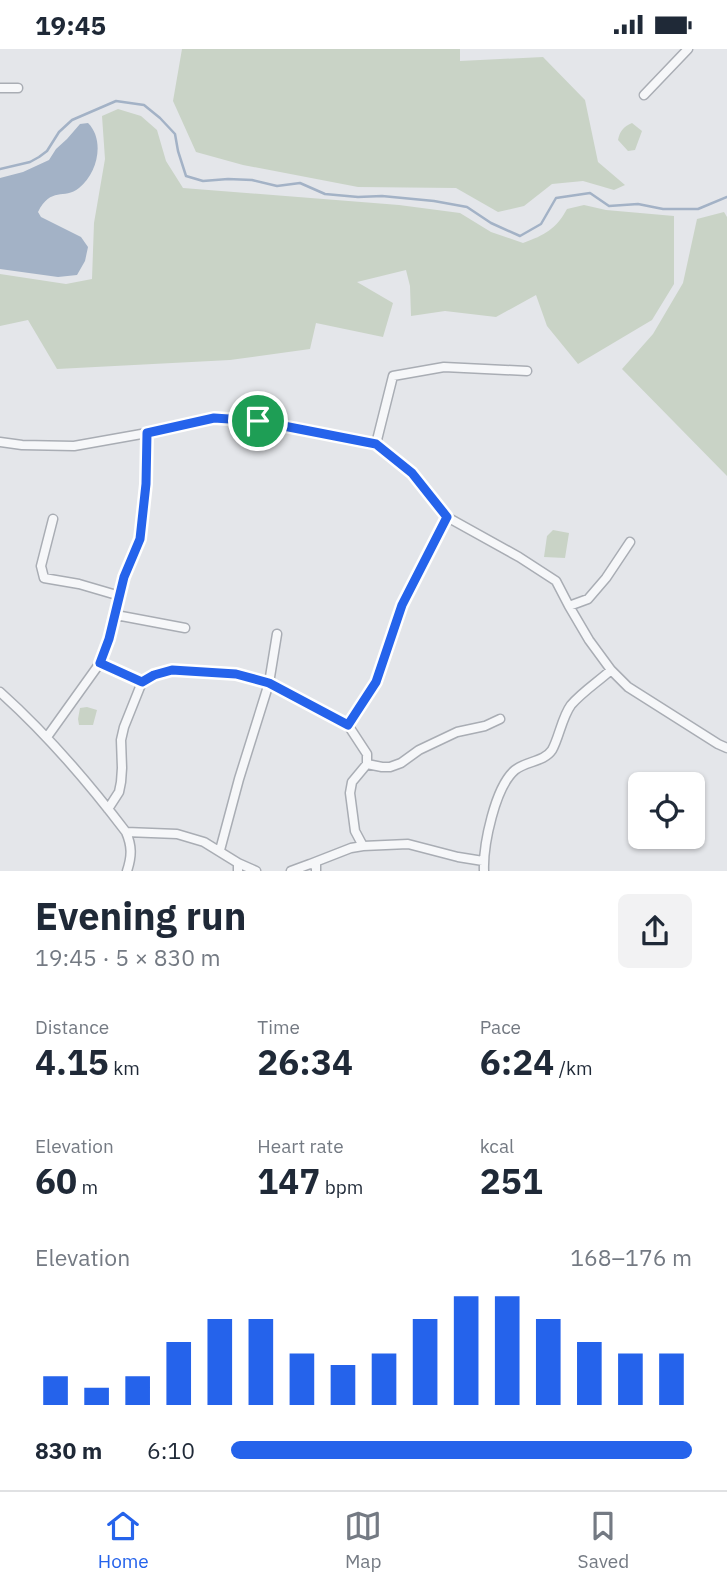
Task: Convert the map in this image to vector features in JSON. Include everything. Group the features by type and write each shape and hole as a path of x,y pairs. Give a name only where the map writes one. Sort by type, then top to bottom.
{"street":[{"path":"644,95 688,49"},
{"path":"0,88 18,88"},
{"path":"376,444 393,376 444,367 527,371"},
{"path":"0,442 74,446 214,418 258,421 376,444 412,473 447,517 556,581 589,640 611,670 628,687 727,748"},
{"path":"47,737 100,663 109,639 124,577 140,539 146,484 147,433"},
{"path":"348,725 376,682 402,605 447,517"},
{"path":"53,519 41,566 44,577 120,596"},
{"path":"569,606 588,600 630,542"},
{"path":"116,615 185,628"},
{"path":"220,850 269,683 277,634"},
{"path":"100,663 142,682"},
{"path":"108,809 119,792 121,740 142,682 172,670 236,674 269,683 348,725 367,754 367,764 352,782 350,793 355,831 363,846"},
{"path":"291,870 313,867 351,848 408,844 483,866 488,831 502,788 515,770 544,758 552,750 570,706 611,670"},
{"path":"0,692 47,737 126,832 131,844 131,859 127,870"},
{"path":"367,764 390,767 457,731 485,726 500,719"},
{"path":"126,832 177,834 220,850 238,867 256,870"}],"shaded area":[{"path":"182,49 460,49 460,61 543,57 585,100 598,162 625,185 614,190 583,181 552,184 524,206 498,212 456,188 358,187 243,165 196,152 173,101"},
{"path":"118,109 141,116 157,130 166,161 183,188 399,205 460,213 491,232 523,243 549,231 567,209 584,205 606,210 674,216 674,284 652,320 578,364 547,326 536,295 496,317 445,311 411,316 410,286 406,270 357,282 393,303 383,337 316,323 310,349 230,360 57,369 28,320 0,326 0,274 66,284 92,279 94,223 105,159 102,116"},
{"path":"632,123 642,131 635,150 628,151 618,140 622,130"},
{"path":"724,212 727,217 727,476 622,369 653,334 683,283 697,219"},
{"path":"553,530 569,533 565,558 544,557 547,536"},
{"path":"80,708 97,710 93,725 79,725"}],"water":[{"path":"88,123 98,147 91,174 79,188 48,199 38,212 41,217 81,237 88,247 85,261 77,275 58,277 0,269 0,178 23,172 49,160 80,124"}],"waterway":[{"path":"0,169 30,162 39,157 72,120 116,101 144,105 175,134 186,176 203,181 252,180 277,186 300,183 325,194 434,201 467,207 491,223 520,236 541,224 556,198 590,193 609,206 638,204 663,209 698,209 727,197"}],"route":[{"path":"214,418 258,421 376,444 412,473 447,517 402,605 376,682 348,725 269,683 236,674 172,670 142,682 100,663 116,615 124,577 140,539 146,484 147,433 214,418"}]}
